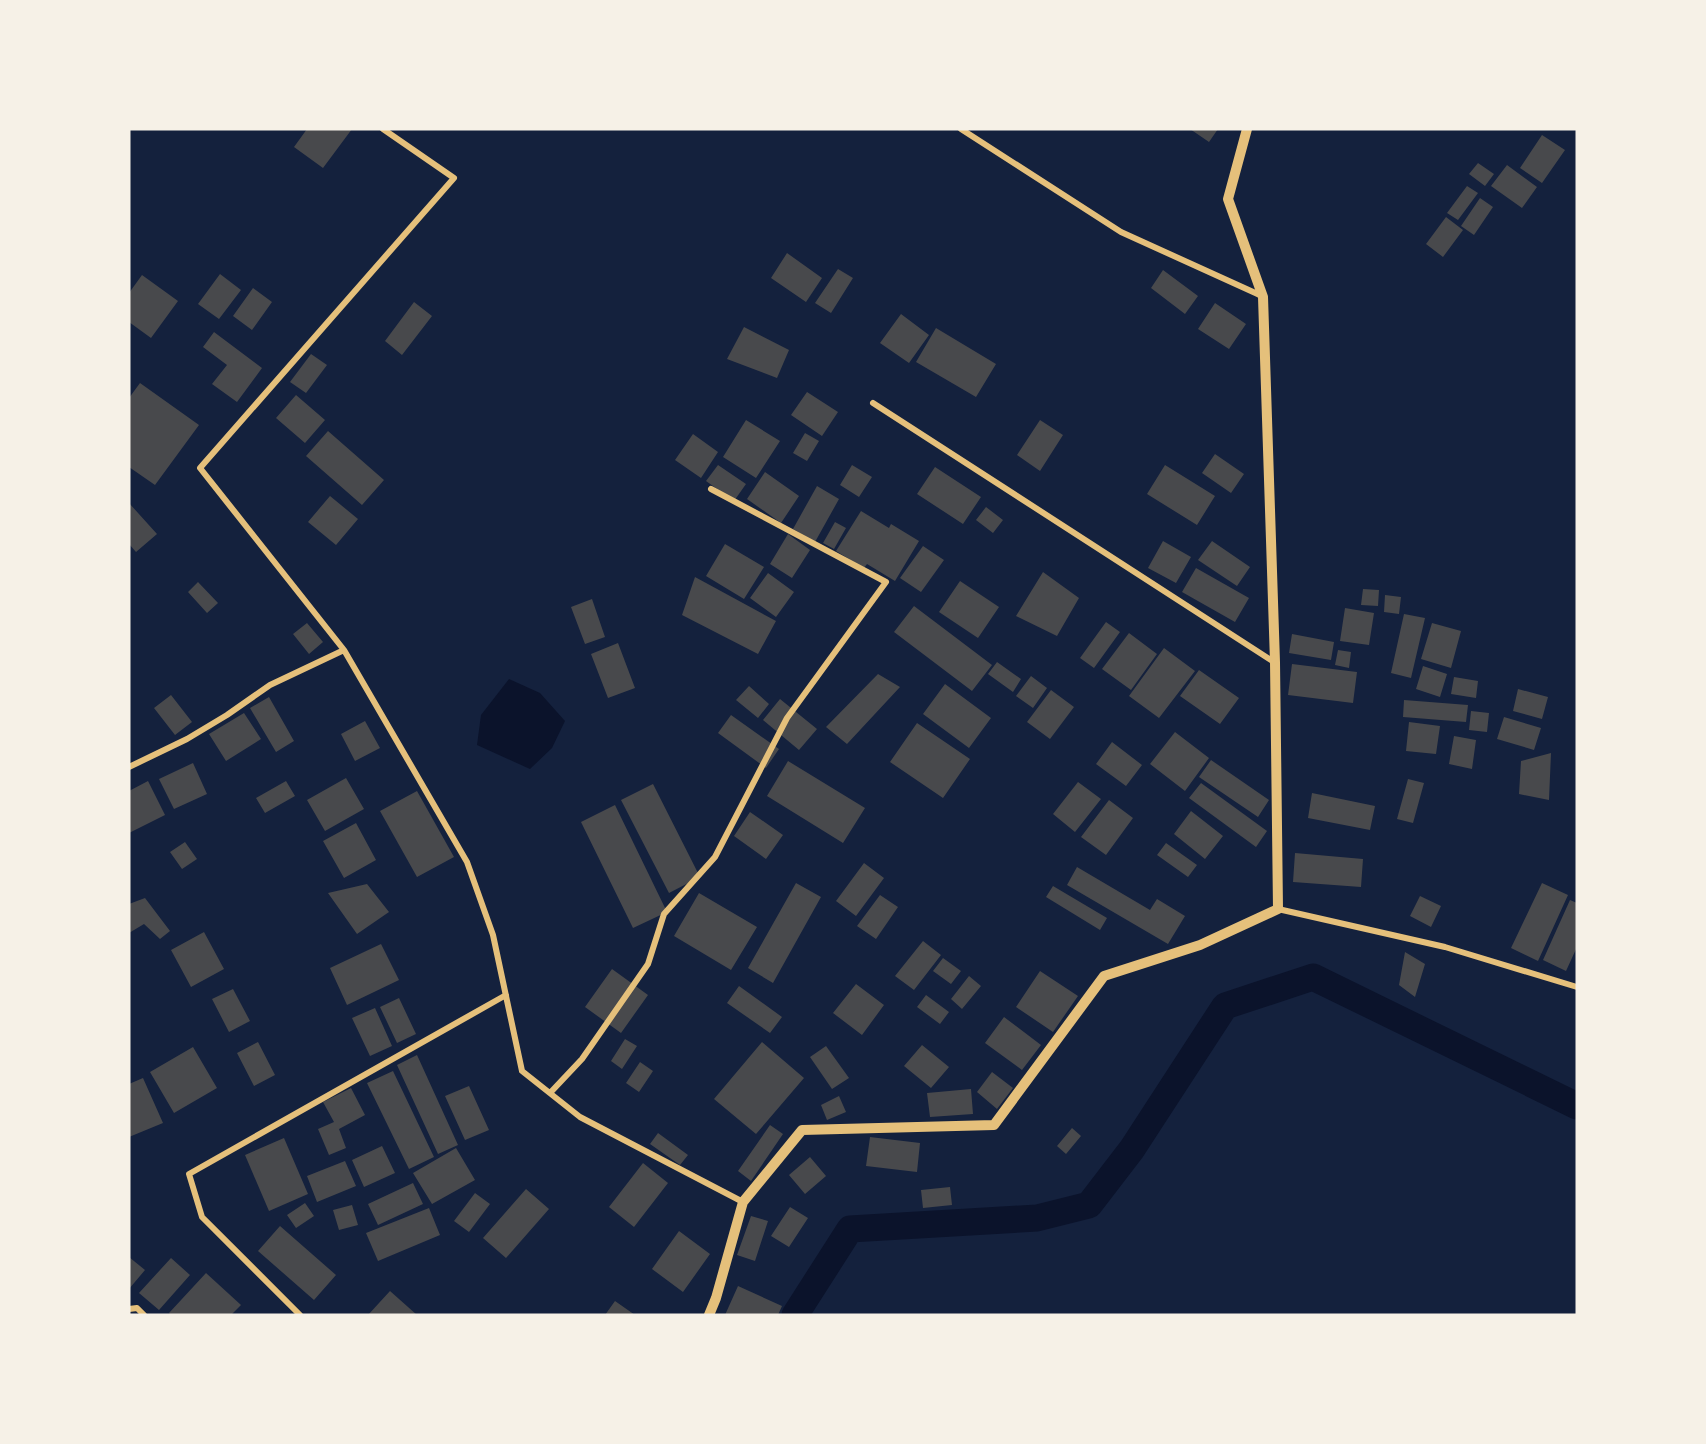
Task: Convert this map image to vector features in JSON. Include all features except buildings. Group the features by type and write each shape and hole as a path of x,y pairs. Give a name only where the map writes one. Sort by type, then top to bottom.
{"street":[{"path":"383,129 454,178 200,468 344,650 467,862 493,935 522,1071 580,1117 743,1202"},
{"path":"960,129 1121,232 1263,297"},
{"path":"1247,129 1228,199 1263,297 1275,662 1278,909"},
{"path":"873,403 1275,662"},
{"path":"550,1093 582,1059 648,964 664,914 716,857 787,718 886,582 711,489"},
{"path":"129,767 187,739 270,685 344,650"},
{"path":"709,1315 716,1298 743,1202 802,1130 994,1125 1104,976 1200,945 1278,909 1445,947 1577,987"},
{"path":"300,1315 202,1217 189,1174 506,995"},
{"path":"129,1310 137,1308 144,1315"}],"water":[{"path":"509,679 540,693 565,721 552,748 530,769 477,745 481,715"}],"waterway":[{"path":"795,1315 850,1229 1037,1218 1089,1205 1132,1149 1225,1006 1313,977 1577,1106"}]}
